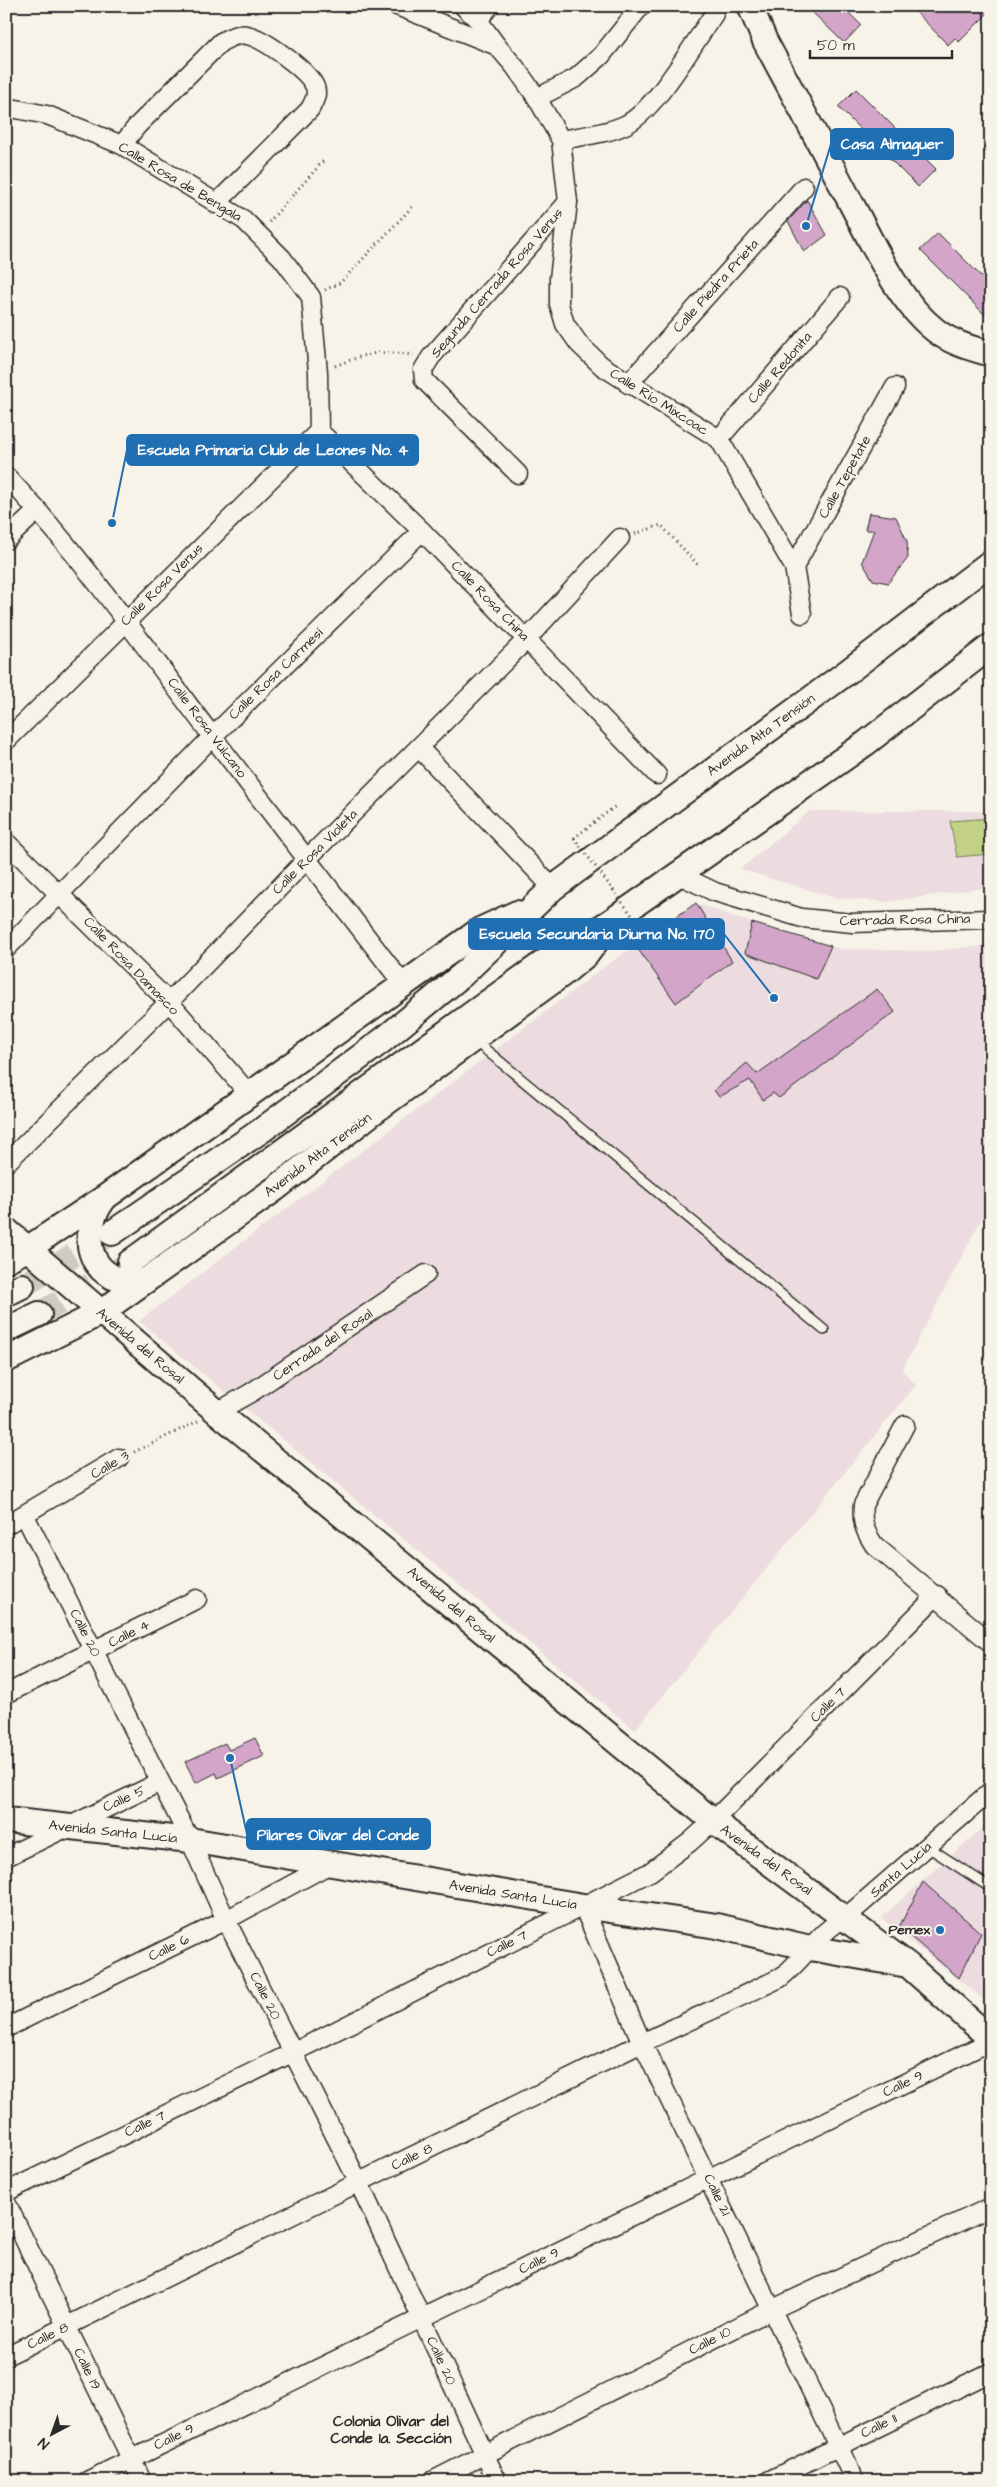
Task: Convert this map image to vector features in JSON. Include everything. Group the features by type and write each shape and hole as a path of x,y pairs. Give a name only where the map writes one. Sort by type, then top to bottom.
{"street":[{"path":"397,6 497,46"},
{"name":"Calle Río Mixcoac","path":"463,6 478,20 515,67 537,98 561,140 568,202 559,279 559,304 565,324 579,344 602,366 628,384 678,412 719,439 794,567 802,614"},
{"path":"478,20 490,6"},
{"path":"537,98 576,78 601,56 641,6"},
{"path":"750,6 765,41 879,254 919,315 936,330 960,344 991,354"},
{"path":"561,140 625,125 640,114 655,98 714,14"},
{"path":"122,145 137,126 221,42 239,34 254,37 304,71 311,80 316,95 310,109 216,204"},
{"name":"Calle Rosa de Bengala","path":"6,106 47,115 122,145 244,220 282,258 311,297"},
{"name":"Calle Piedra Prieta","path":"628,384 804,187"},
{"name":"Segunda Cerrada Rosa Venus","path":"518,474 424,380 423,370 431,357 568,202"},
{"path":"311,297 318,372 319,431"},
{"name":"Calle Redonita","path":"719,439 840,298"},
{"name":"Calle Tepetate","path":"794,567 895,387"},
{"name":"Calle Rosa China","path":"319,431 422,531 657,775"},
{"name":"Calle Rosa Venus","path":"6,741 319,431"},
{"name":"Calle Rosa Vulcano","path":"6,476 38,510 127,620 212,737 308,858 403,984"},
{"path":"6,540 38,510"},
{"name":"Calle Rosa Carmesí","path":"6,949 212,737 422,531"},
{"name":"Calle Rosa Violeta","path":"6,1163 169,1002 308,858 527,639 620,538"},
{"name":"Avenida Alta Tensión","path":"112,1233 262,1130 383,1040 462,976 531,907 553,888 846,673 991,562"},
{"name":"Avenida Alta Tensión","path":"130,1262 550,958 610,922 866,743 991,646"},
{"path":"419,748 553,888"},
{"name":"Calle Rosa Damasco","path":"6,842 169,1002 250,1095"},
{"name":"Cerrada Rosa China","path":"677,874 715,892 802,918 852,923 991,919"},
{"name":"Avenida Alta Tensión","path":"6,1260 27,1249 107,1196 480,930 531,907"},
{"name":"Avenida Alta Tensión","path":"6,1360 100,1314 274,1189 372,1113 587,954 610,922"},
{"path":"107,1196 97,1208 90,1223 88,1240 93,1256 102,1269 116,1278 132,1282 145,1281"},
{"name":"Avenida del Rosal","path":"6,1230 100,1314 217,1412 713,1821 908,1965"},
{"name":"Cerrada del Rosal","path":"217,1412 252,1392 426,1274"},
{"path":"6,1330 39,1314"},
{"path":"905,1425 863,1505 861,1517 865,1531 874,1545 991,1643"},
{"name":"Calle 3","path":"6,1525 25,1516 119,1458"},
{"name":"Calle 20","path":"25,1516 190,1840 226,1920 359,2183 498,2481"},
{"name":"Calle 7","path":"6,2192 294,2052 650,1872 690,1842 713,1821 937,1596"},
{"name":"Calle 4","path":"6,1694 197,1599"},
{"name":"Calle 5","path":"6,1857 160,1782"},
{"name":"Santa Lucía","path":"810,1948 832,1925 845,1918 991,1791"},
{"name":"Avenida Santa Lucía","path":"6,1820 64,1828 190,1840 583,1906 717,1926 810,1948 908,1965"},
{"name":"Calle 6","path":"6,2028 226,1920 330,1864"},
{"name":"Calle 21","path":"583,1906 642,2043 855,2481"},
{"name":"Calle 8","path":"6,2356 642,2043 780,1978 795,1966 810,1948"},
{"path":"908,1965 991,2040"},
{"name":"Calle 9","path":"87,2481 991,2040"},
{"name":"Calle 19","path":"6,2202 142,2481"},
{"name":"Calle 10","path":"432,2481 773,2309 991,2207"},
{"name":"Calle 11","path":"768,2481 991,2372"}],"lane":[{"path":"474,1039 824,1330"},
{"path":"928,1847 991,1888"}],"path":[{"path":"258,234 325,159"},
{"path":"311,297 340,283 413,206"},
{"path":"318,372 361,356 384,351 431,357"},
{"path":"620,538 660,525 698,565"},
{"path":"617,805 574,838 643,930"},
{"name":"Calle 3","path":"119,1458 217,1412"}],"shaded area":[{"path":"810,811 991,811 991,889 974,889 888,902 835,898 740,869"},
{"path":"696,903 763,927 841,949 931,951 991,945 991,1201 902,1370 916,1385 635,1730 139,1321 604,967"},
{"path":"991,1820 991,2005 881,1918"}],"green space":[{"path":"991,818 991,854 957,857 950,821"}],"building":[{"path":"806,6 842,6 861,25 844,43"},
{"path":"910,6 991,6 991,10 959,42 955,38 948,45"},
{"path":"856,89 936,169 918,187 838,107"},
{"path":"807,200 827,235 804,252 788,221"},
{"path":"938,233 991,286 991,321 920,250"},
{"path":"869,513 896,517 907,541 908,558 888,583 873,580 862,562 874,530 865,530"},
{"path":"696,903 732,961 676,1003 635,945"},
{"path":"752,923 831,946 816,979 745,953"},
{"path":"877,989 895,1012 779,1098 773,1093 763,1100 750,1080 719,1097 714,1090 747,1063 757,1074"},
{"path":"255,1738 264,1756 218,1778 216,1773 196,1783 185,1762 225,1743 229,1750"},
{"name":"Pemex","path":"923,1882 981,1933 959,1978 899,1927"}],"tunnel":[{"path":"22,1286 108,1235"},
{"path":"39,1314 125,1266"}],"place":[{"name":"Casa Almaguer","path":"806,226"},
{"name":"Escuela Primaria Club de Leones No. 4","path":"112,523"},
{"name":"Escuela Secundaria Diurna No. 170","path":"774,998"},
{"name":"Pilares Olivar del Conde","path":"230,1758"},
{"name":"Pemex","path":"940,1930"}],"district":[{"name":"Colonia Olivar del Conde 1a. Sección","path":"391,2430"}]}
